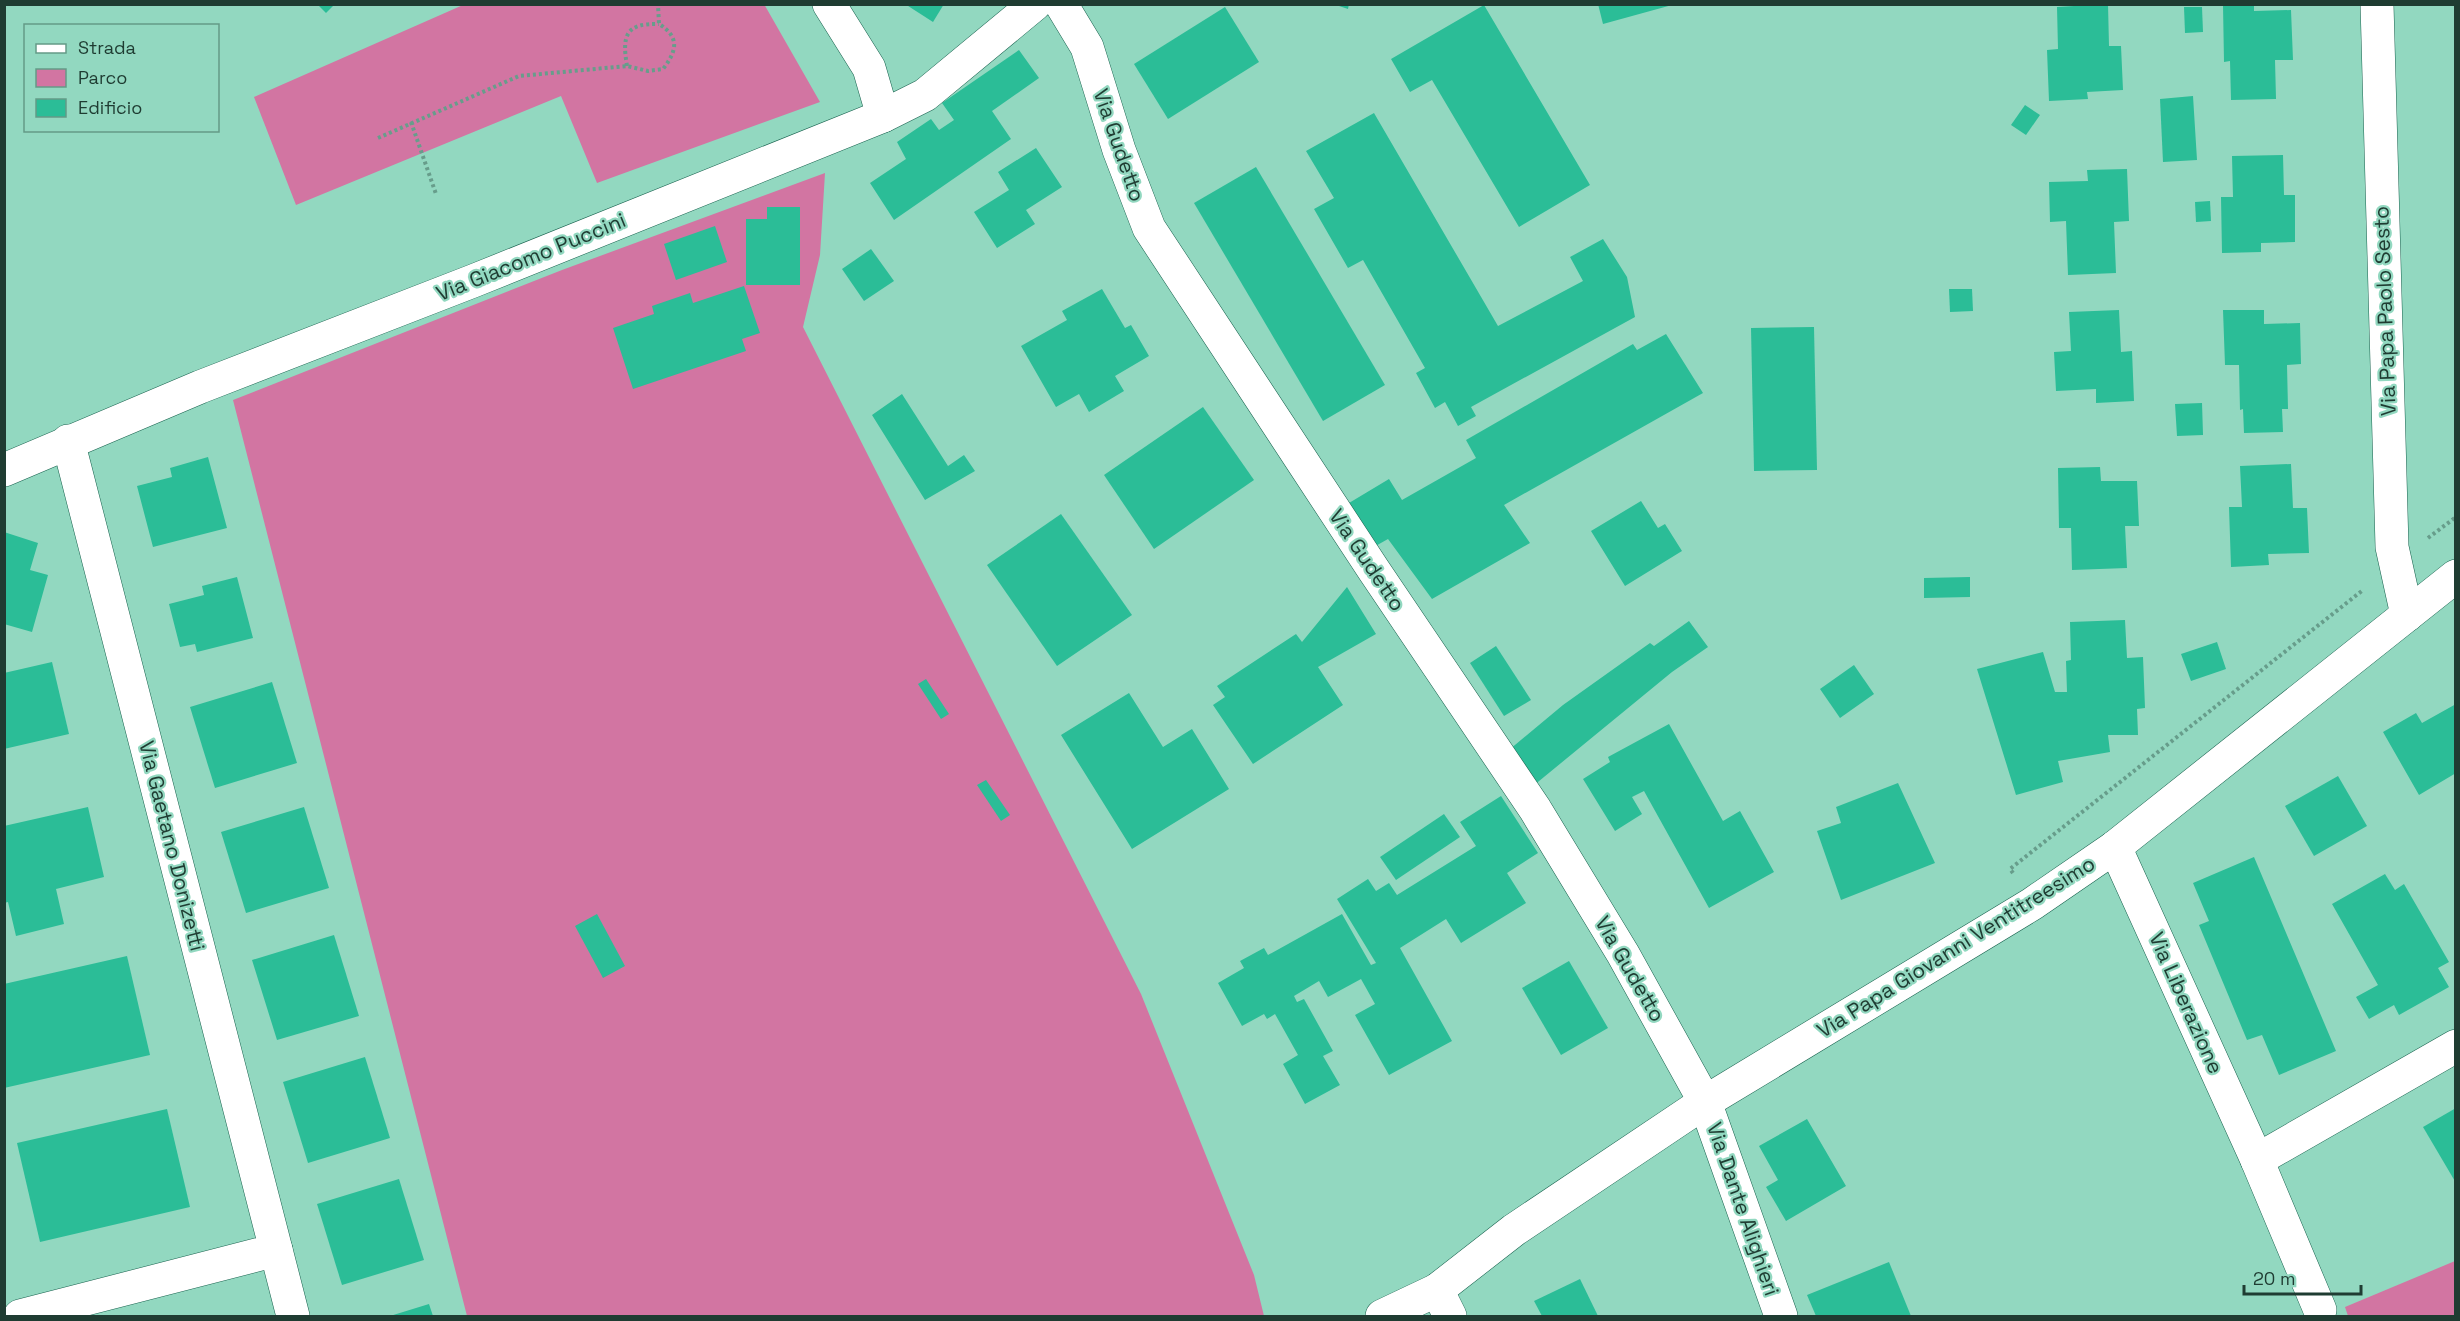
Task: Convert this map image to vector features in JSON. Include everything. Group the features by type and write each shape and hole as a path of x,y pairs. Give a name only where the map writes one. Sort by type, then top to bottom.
{"street":[{"path":"829,4 869,68 883,116"},
{"name":"Via Giacomo Puccini","path":"4,470 68,441 883,116 926,95 1035,4"},
{"name":"Via Gudetto","path":"1061,4 1087,47 1119,150 1149,228 1372,569 1535,809 1623,954 1705,1102"},
{"name":"Via Papa Paolo Sesto","path":"2377,4 2392,547 2407,615"},
{"name":"Via Gaetano Donizetti","path":"68,441 293,1317"},
{"name":"Via Papa Giovanni Ventitreesimo","path":"1382,1317 1444,1303 1514,1230 1705,1102 2032,904 2115,847 2456,576"},
{"name":"Via Liberazione","path":"2115,847 2257,1160 2320,1311"},
{"path":"2257,1160 2456,1046"},
{"name":"Via Dante Alighieri","path":"1705,1102 1781,1317"},
{"path":"20,1317 276,1250"}],"path":[{"path":"658,4 659,24"},
{"path":"378,138 519,76 627,66 648,71 663,69 671,59 674,50 673,37 667,29 659,24 640,24 630,30 624,45 627,66"},
{"path":"411,122 436,194"},
{"path":"2032,904 2010,869 2456,517"}],"green space":[{"path":"764,4 820,102 597,183 561,96 296,205 254,97 463,5"},
{"path":"825,173 820,255 803,327 1141,994 1254,1275 1264,1316 467,1316 233,400 562,270"},
{"path":"2455,1261 2455,1316 2348,1316 2345,1307"}],"building":[{"path":"317,4 335,4 326,13"},
{"path":"905,4 944,4 933,22"},
{"path":"1333,4 1349,4 1348,9"},
{"path":"1598,4 1672,4 1672,5 1603,24"},
{"path":"2108,4 2109,46 2121,46 2123,90 2087,92 2088,99 2049,101 2047,50 2058,49 2057,7"},
{"path":"2254,4 2254,11 2291,10 2293,60 2275,60 2276,99 2231,100 2230,61 2224,62 2223,5"},
{"path":"1484,5 1590,185 1519,227 1432,80 1410,92 1391,59"},
{"path":"1225,7 1259,62 1168,119 1134,64"},
{"path":"2184,7 2202,7 2203,32 2185,33"},
{"path":"1019,50 1039,78 992,111 1011,139 894,220 870,183 906,159 897,142 931,119 939,130 954,120 942,103"},
{"path":"2193,96 2197,160 2163,162 2160,99"},
{"path":"2025,105 2040,115 2026,135 2011,125"},
{"path":"1374,113 1498,326 1583,281 1570,257 1603,239 1627,277 1635,317 1471,407 1476,416 1458,426 1445,402 1435,408 1416,373 1425,368 1363,260 1348,268 1314,209 1334,198 1306,151"},
{"path":"1036,148 1062,187 1026,210 1035,224 997,248 974,212 1009,190 998,172"},
{"path":"2283,155 2284,195 2295,195 2295,242 2261,243 2261,252 2222,253 2221,197 2233,197 2232,156"},
{"path":"1256,167 1385,385 1323,421 1194,203"},
{"path":"2127,169 2129,221 2114,222 2116,273 2068,275 2066,221 2050,222 2049,182 2088,181 2087,170"},
{"path":"2210,201 2211,221 2196,222 2195,202"},
{"path":"767,207 800,207 800,285 746,285 746,219 767,219"},
{"path":"715,226 727,262 676,280 664,244"},
{"path":"871,249 894,281 864,301 842,269"},
{"path":"744,286 760,333 742,339 746,351 633,389 613,328 654,314 652,306 690,293 693,303"},
{"path":"1102,289 1125,328 1131,325 1149,356 1115,376 1124,391 1089,412 1079,394 1056,407 1021,346 1067,320 1062,311"},
{"path":"1949,289 1972,289 1973,311 1950,312"},
{"path":"2119,310 2121,352 2132,351 2134,401 2096,403 2096,389 2056,391 2054,352 2071,351 2069,312"},
{"path":"2223,310 2264,310 2264,324 2300,323 2301,364 2287,365 2288,409 2282,409 2283,432 2244,433 2243,409 2240,410 2239,365 2225,365"},
{"path":"1814,327 1817,470 1754,471 1751,328"},
{"path":"1666,334 1703,393 1504,505 1530,543 1432,599 1388,539 1372,548 1344,506 1389,479 1402,500 1476,458 1466,440 1633,344 1637,350"},
{"path":"902,394 948,466 964,455 975,471 925,500 872,415"},
{"path":"2202,403 2203,435 2177,436 2175,404"},
{"path":"1203,407 1254,480 1154,549 1104,475"},
{"path":"208,457 227,528 153,547 137,486 172,477 170,468"},
{"path":"2291,464 2293,508 2307,508 2309,553 2268,554 2269,565 2231,567 2229,507 2242,507 2240,466"},
{"path":"2100,467 2101,481 2137,481 2139,526 2125,526 2127,568 2072,570 2071,528 2059,528 2058,468"},
{"path":"1641,501 1658,528 1665,524 1682,551 1625,586 1591,531"},
{"path":"1061,514 1132,615 1057,666 987,565"},
{"path":"4,532 38,543 30,570 48,575 32,632 4,624"},
{"path":"237,577 253,638 197,652 195,644 180,647 169,604 204,595 202,586"},
{"path":"1970,577 1970,597 1924,598 1924,578"},
{"path":"1347,587 1376,634 1318,667 1343,705 1253,764 1213,705 1225,697 1217,686 1296,634 1302,642"},
{"path":"2125,620 2127,658 2143,657 2145,708 2137,709 2138,735 2108,735 2110,752 2058,761 2063,782 2016,795 1977,669 2043,652 2055,692 2067,692 2066,661 2071,660 2070,622"},
{"path":"1689,621 1708,647 1672,672 1533,786 1509,750 1563,705 1650,643 1654,646"},
{"path":"2217,642 2226,669 2191,681 2181,654"},
{"path":"1496,646 1531,700 1504,716 1470,663"},
{"path":"52,662 69,734 4,749 4,673"},
{"path":"1854,665 1874,694 1840,718 1820,689"},
{"path":"926,679 949,714 941,719 918,684"},
{"path":"272,682 297,763 215,788 190,707"},
{"path":"1129,693 1163,747 1192,729 1229,789 1132,849 1061,735"},
{"path":"2456,704 2456,773 2419,795 2383,732 2416,713 2422,723"},
{"path":"1669,724 1723,821 1740,811 1774,872 1709,908 1644,791 1632,797 1642,814 1615,831 1583,779 1610,762 1608,757"},
{"path":"2338,776 2367,826 2314,856 2285,806"},
{"path":"986,780 1010,815 1001,821 977,785"},
{"path":"1898,783 1935,863 1841,900 1817,831 1841,823 1836,807"},
{"path":"1501,796 1538,853 1507,873 1526,903 1461,943 1446,919 1400,948 1452,1041 1389,1075 1355,1015 1375,1004 1361,979 1328,997 1319,981 1294,996 1297,1002 1304,999 1333,1051 1323,1056 1340,1085 1305,1104 1283,1064 1298,1055 1275,1014 1267,1019 1264,1014 1242,1026 1218,983 1244,968 1240,961 1264,948 1268,955 1342,914 1371,965 1376,963 1337,899 1368,879 1376,891 1389,883 1397,895 1476,846 1460,822"},
{"path":"88,807 104,877 56,889 64,924 16,936 8,902 4,903 4,826"},
{"path":"304,807 329,888 246,913 221,832"},
{"path":"1444,814 1460,837 1396,880 1380,857"},
{"path":"2254,857 2336,1051 2279,1075 2262,1035 2247,1040 2199,925 2209,921 2193,883"},
{"path":"2385,874 2395,890 2404,884 2449,962 2438,968 2449,987 2399,1015 2394,1005 2369,1019 2356,997 2378,985 2332,904"},
{"path":"597,914 625,966 603,978 575,926"},
{"path":"334,935 359,1016 277,1040 252,960"},
{"path":"127,956 150,1055 4,1088 4,984"},
{"path":"1569,961 1608,1028 1561,1055 1522,988"},
{"path":"365,1057 390,1138 308,1163 283,1082"},
{"path":"2456,1108 2456,1183 2423,1127"},
{"path":"167,1109 190,1207 40,1242 17,1143"},
{"path":"1807,1119 1846,1186 1786,1221 1766,1187 1778,1180 1759,1146"},
{"path":"399,1179 424,1260 342,1285 317,1204"},
{"path":"1889,1262 1911,1316 1816,1316 1807,1295"},
{"path":"1580,1279 1598,1316 1542,1316 1534,1301"},
{"path":"429,1304 433,1316 390,1316"}]}
